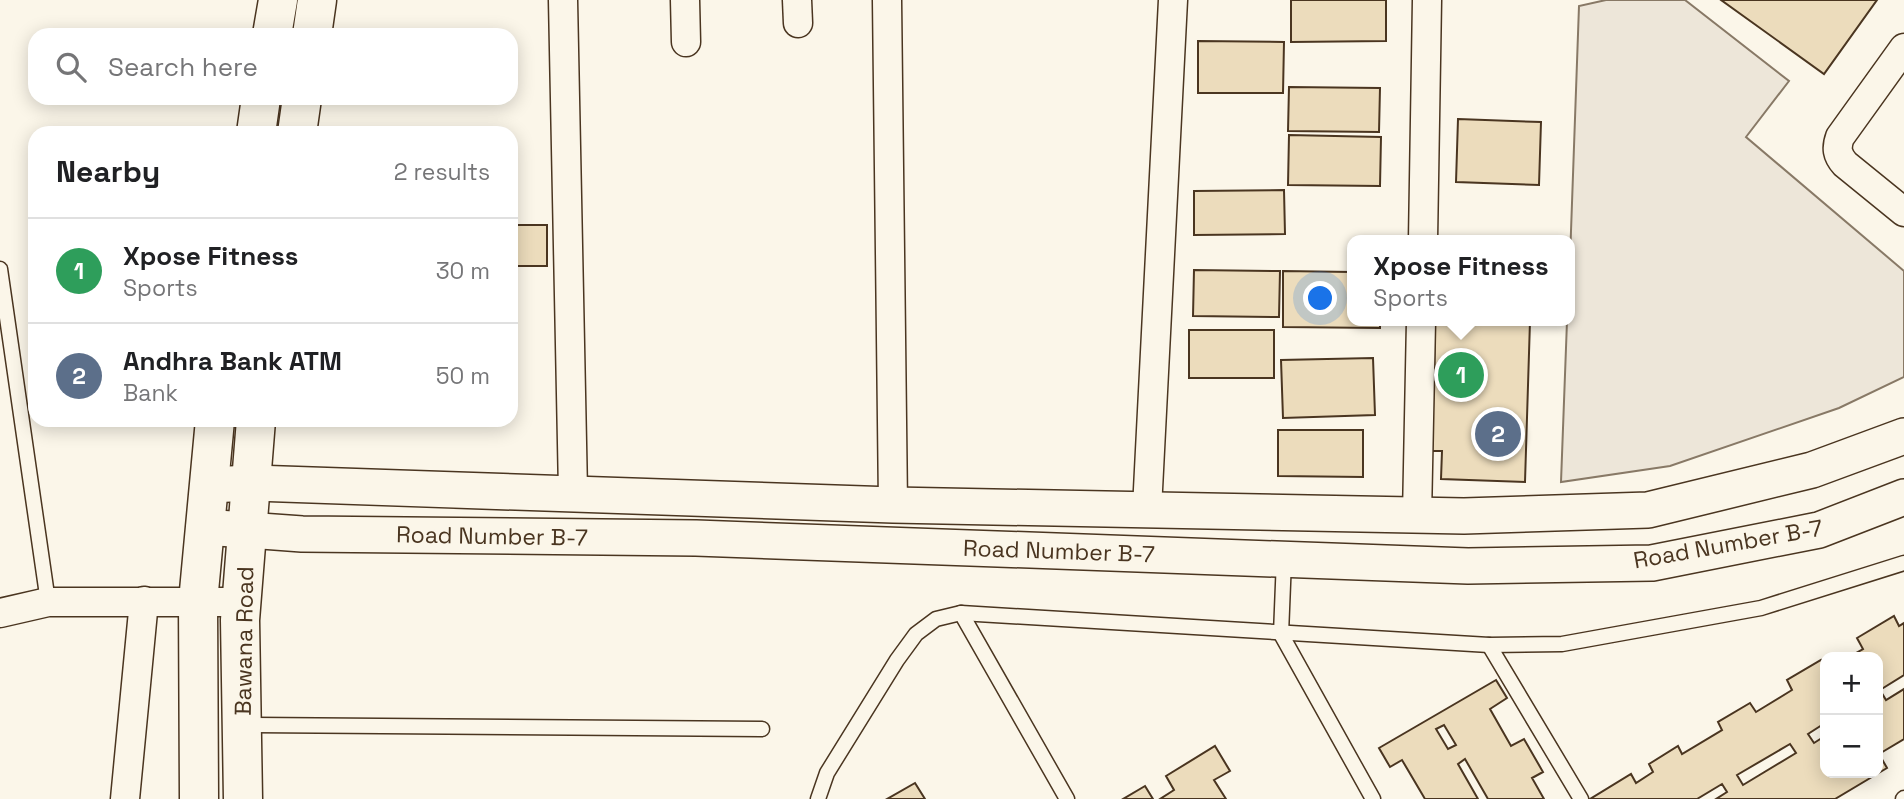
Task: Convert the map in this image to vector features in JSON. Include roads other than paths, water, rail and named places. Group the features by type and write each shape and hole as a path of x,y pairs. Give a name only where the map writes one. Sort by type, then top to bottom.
{"main road":[{"path":"273,28 278,0"},
{"path":"313,28 317,0"},
{"path":"257,126 260,105"},
{"path":"298,126 301,105"},
{"name":"Bawana Road","path":"199,799 198,601 214,427"},
{"name":"Bawana Road","path":"243,799 242,602 255,427"}],"street":[{"path":"563,0 573,492"},
{"path":"685,0 686,42"},
{"path":"887,0 893,505"},
{"path":"1147,509 1173,0"},
{"path":"1423,235 1427,0"},
{"path":"1904,48 1840,137 1837,147 1845,164 1904,212"},
{"path":"1417,516 1421,326"},
{"name":"Road Number B-7","path":"209,485 251,483 893,505 1417,516 1648,510 1812,470 1904,436"},
{"name":"Road Number B-7","path":"204,527 302,534 696,538 1468,566 1651,563 1819,530 1904,497"},
{"path":"125,799 144,601"},
{"path":"0,613 48,602 242,602"}],"lane":[{"path":"0,269 48,602"},
{"path":"1284,559 1281,634 1373,799"},
{"path":"818,799 827,774 916,634 936,619 961,613 1489,646 1562,644 1761,608 1904,563"},
{"path":"961,613 1067,799"},
{"path":"1489,646 1581,799"},
{"path":"242,725 762,729"}],"place":[{"name":"Xpose Fitness","path":"1461,375"},
{"name":"Andhra Bank ATM","path":"1498,434"}]}
